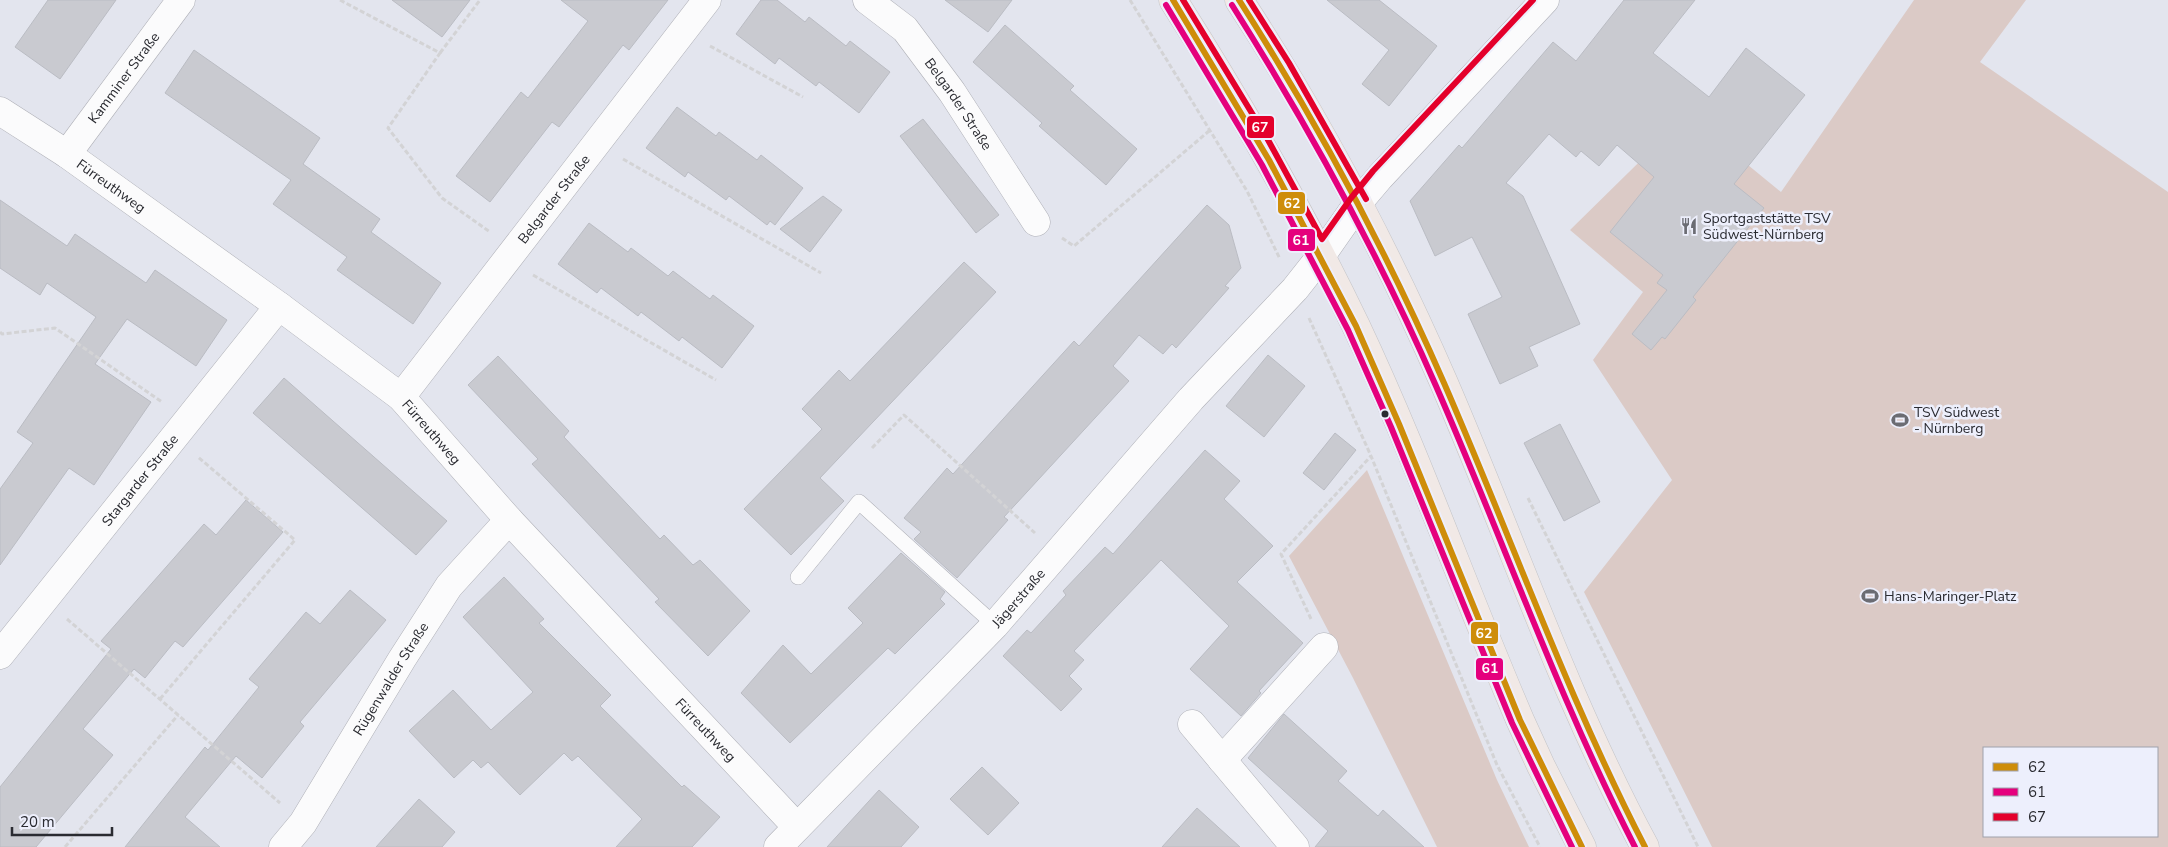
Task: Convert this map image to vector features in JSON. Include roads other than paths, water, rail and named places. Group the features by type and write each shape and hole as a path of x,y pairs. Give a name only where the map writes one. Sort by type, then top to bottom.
{"main road":[{"path":"1173,0 1260,143 1321,256 1356,327 1394,412 1527,736 1582,847"},
{"path":"1239,0 1285,75 1358,203 1404,293 1444,383 1581,717 1622,804 1645,847"}],"street":[{"name":"Kamminer Straße","path":"67,154 181,0"},
{"name":"Belgarder Straße","path":"400,397 707,0"},
{"name":"Belgarder Straße","path":"867,0 905,29 952,92 1036,222"},
{"name":"Jägerstraße","path":"778,847 995,625 1192,400 1295,289 1358,203 1545,0"},
{"name":"Fürreuthweg","path":"0,111 67,154 279,306 400,397 509,520 797,827"},
{"name":"Stargarder Straße","path":"0,656 279,306"},
{"name":"Rügenwalder Straße","path":"283,847 303,823 450,586 509,520"},
{"path":"1222,760 1324,647"},
{"path":"1192,724 1295,847"}],"lane":[{"path":"798,577 859,502 995,625"}],"place":[{"name":"Sportgaststätte TSV Südwest-Nürnberg","path":"1689,226"},
{"name":"TSV Südwest - Nürnberg","path":"1900,420"},
{"name":"Hans-Maringer-Platz","path":"1870,596"}]}
